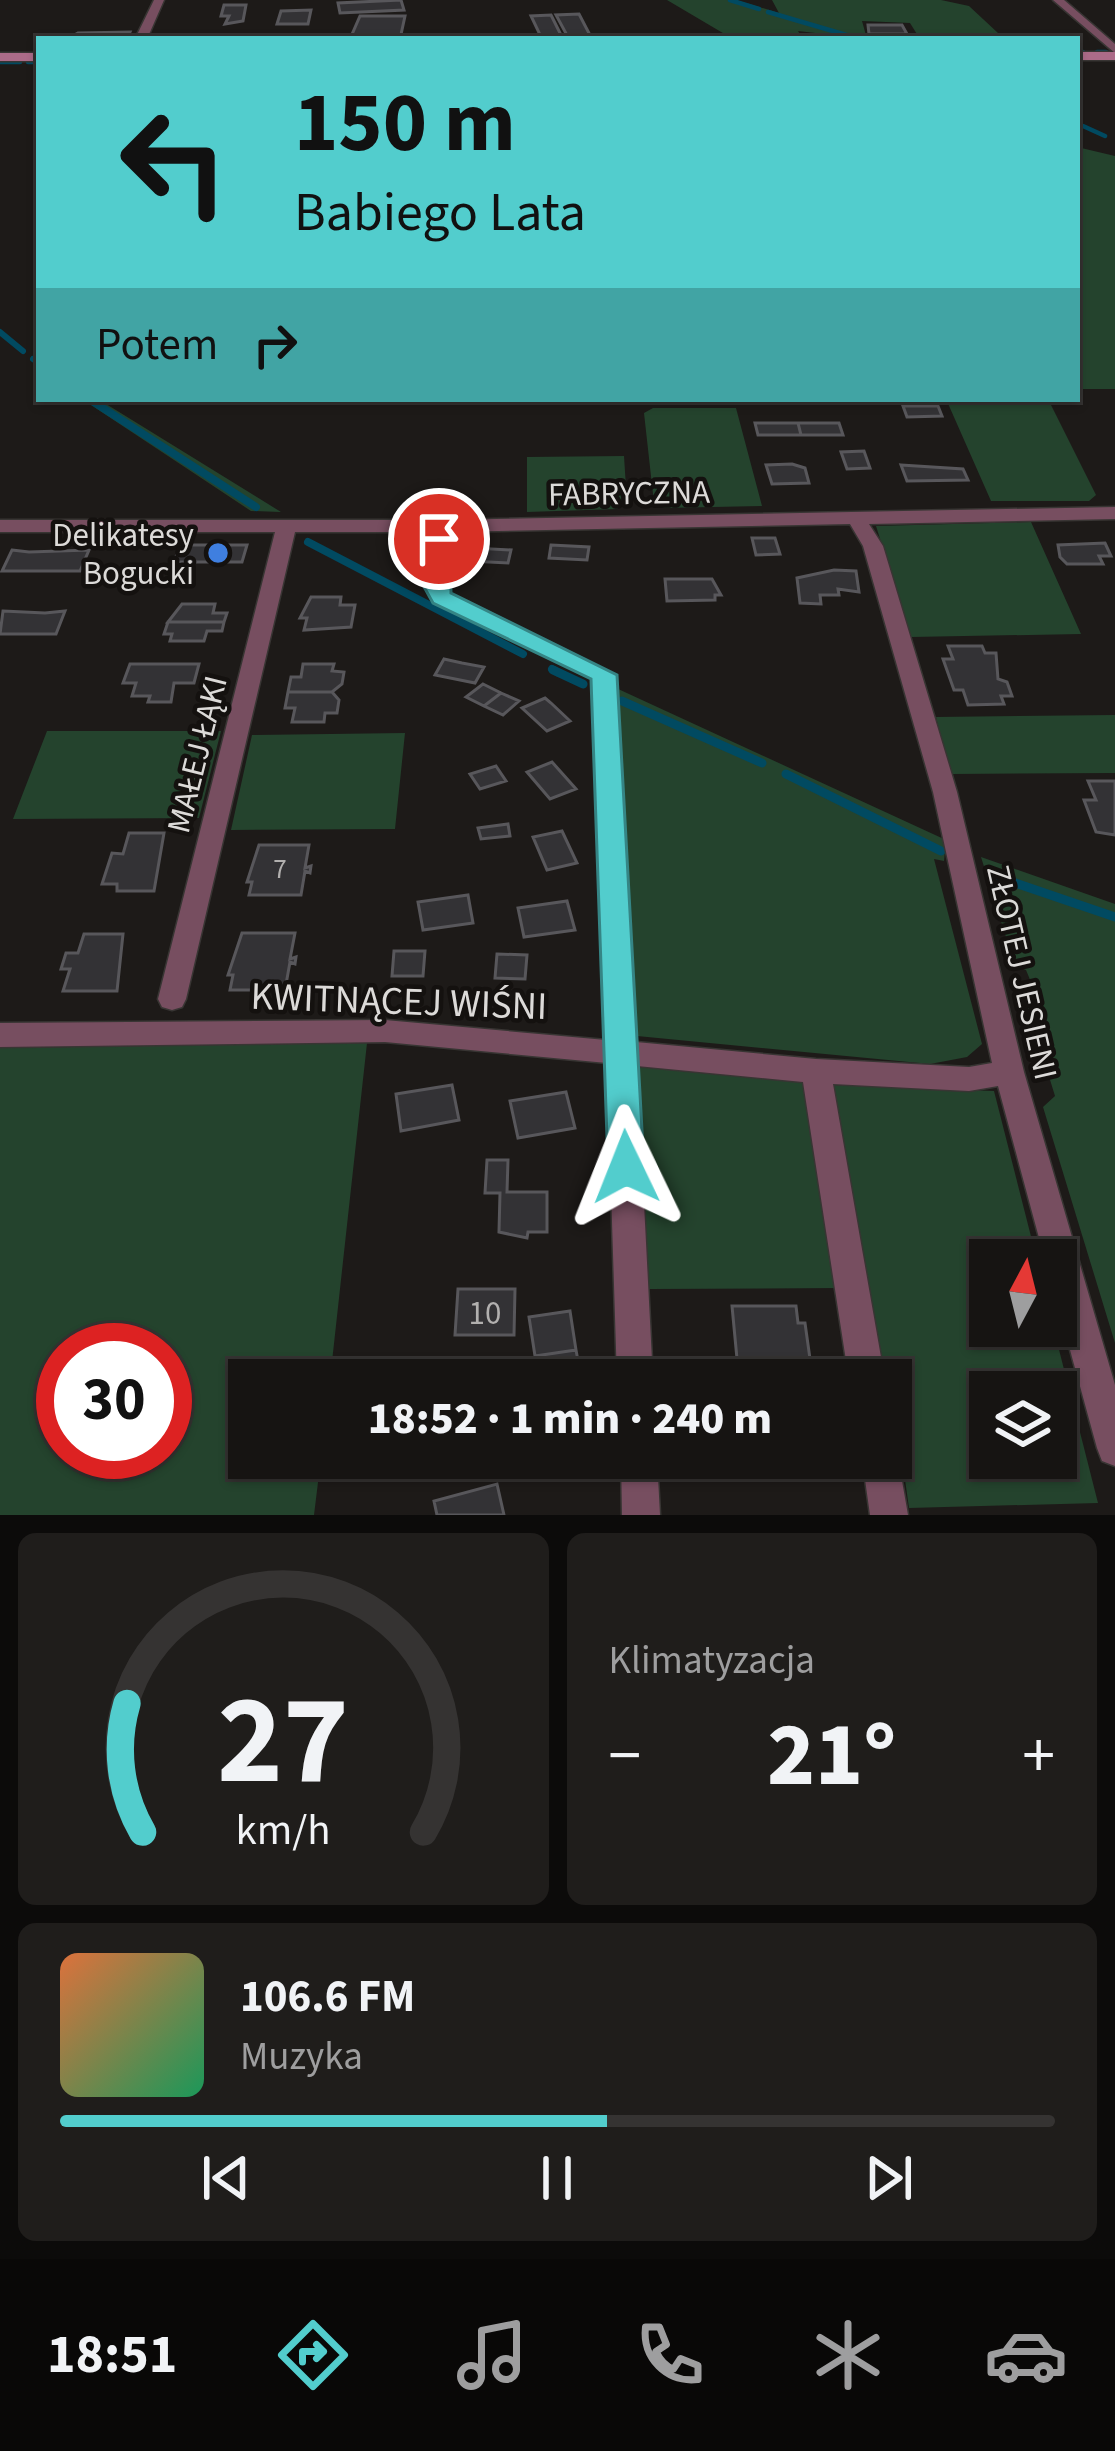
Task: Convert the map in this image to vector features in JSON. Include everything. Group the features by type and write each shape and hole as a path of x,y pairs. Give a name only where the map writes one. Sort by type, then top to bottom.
{"main road":[{"path":"1080,56 1115,53"},
{"path":"0,58 36,57"}],"street":[{"path":"142,36 159,0"},
{"path":"1058,0 1115,53"},
{"name":"FABRYCZNA","path":"0,526 439,526 1115,514"},
{"name":"ZŁOTEJ JESIENI","path":"855,517 873,546 945,792 1009,1072 1115,1448"},
{"name":"MAŁEJ ŁĄKI","path":"172,999 286,526"},
{"path":"439,526 435,585 442,598 604,675 634,1359"},
{"name":"KWITNĄCEJ WIŚNI","path":"0,1035 385,1030 816,1070 969,1078 1009,1072"},
{"path":"816,1070 864,1359"},
{"path":"640,1479 641,1515"},
{"path":"884,1479 890,1515"}],"green space":[{"path":"667,0 736,0 779,13 772,0 941,0 969,6 998,33 1027,36 918,36 910,23 862,21 866,36 798,31 801,36 728,36"},
{"path":"1080,148 1115,156 1115,389 1080,389"},
{"path":"87,402 103,402 281,512 251,511"},
{"path":"947,402 1050,402 1096,495 1089,501 991,501"},
{"path":"653,408 736,408 762,506 664,508 654,503 644,413"},
{"path":"624,456 627,503 617,509 527,512 527,457"},
{"path":"1031,522 1081,634 911,637 876,526"},
{"path":"616,688 946,840 944,861 934,859 982,1044 967,1057 930,1064 637,1036"},
{"path":"1115,715 1115,773 950,774 936,717"},
{"path":"47,731 221,731 199,818 13,819"},
{"path":"405,733 395,829 231,830 252,735"},
{"path":"981,857 1115,904 1115,1343 1043,1107 1055,1096 1023,992 1033,987 1026,970 1015,966"},
{"path":"367,1043 332,1359 228,1359 228,1479 318,1479 314,1515 0,1515 0,1048"},
{"path":"638,1067 807,1083 841,1288 649,1289"},
{"path":"831,1085 994,1091 1032,1239 969,1239 969,1347 1058,1347 1064,1371 969,1371 969,1479 1077,1479 1077,1420 1098,1503 909,1508 905,1479 912,1479 912,1359 882,1359"}],"building":[{"path":"401,0 404,10 340,13 338,3"},
{"path":"224,5 246,5 243,21 225,24 229,16 221,16"},
{"path":"311,10 308,24 277,24 281,11"},
{"path":"579,14 590,36 567,36 556,15"},
{"path":"551,15 562,36 541,36 531,16"},
{"path":"360,16 405,16 401,36 351,36"},
{"path":"868,25 902,25 907,34 869,34"},
{"path":"130,32 128,36 72,36"},
{"path":"903,406 938,406 942,416 907,417"},
{"path":"755,423 798,423 801,435 758,435"},
{"path":"798,423 839,423 843,435 801,435"},
{"path":"864,451 870,468 847,469 841,452"},
{"path":"766,465 805,468 809,483 772,484"},
{"path":"901,465 963,469 968,480 907,481"},
{"path":"752,538 775,538 780,554 756,555"},
{"path":"1105,543 1111,556 1099,556 1103,564 1067,564 1060,557 1058,545"},
{"path":"180,545 247,545 242,562 174,562"},
{"path":"551,545 589,547 587,560 549,558"},
{"path":"473,548 511,550 508,563 470,561"},
{"path":"12,550 89,550 80,571 2,571"},
{"path":"856,571 859,592 838,589 839,595 820,595 821,604 800,603 797,578"},
{"path":"665,579 712,579 721,595 715,595 715,600 667,601"},
{"path":"311,597 341,597 340,605 355,605 351,627 304,630 307,618 300,618"},
{"path":"182,604 215,604 213,613 227,613 224,622 168,622"},
{"path":"3,611 65,611 56,634 0,634"},
{"path":"168,622 224,622 222,631 207,631 204,641 170,641 172,634 164,634"},
{"path":"948,646 982,646 985,653 996,653 998,679 1007,682 1012,696 1001,696 1004,704 968,705 963,690 954,690 943,659 953,659"},
{"path":"444,659 484,667 475,683 435,675"},
{"path":"130,664 199,664 194,683 174,683 171,702 148,702 150,696 132,696 136,683 123,683"},
{"path":"303,664 334,664 332,671 344,672 342,684 332,692 288,692 291,677 301,677"},
{"path":"483,684 501,693 484,706 466,697"},
{"path":"288,692 332,692 339,700 337,713 325,713 324,722 292,722 295,708 285,708"},
{"path":"501,693 519,701 503,715 484,706"},
{"path":"545,698 570,721 547,731 522,708"},
{"path":"552,762 576,789 550,799 527,772"},
{"path":"496,766 506,781 480,789 470,774"},
{"path":"1088,781 1115,781 1115,835 1096,832 1084,800 1096,800"},
{"path":"508,824 510,836 481,839 478,828"},
{"path":"562,831 577,863 547,870 533,837"},
{"path":"129,833 164,833 154,891 117,891 117,884 102,884 112,853 123,854"},
{"path":"259,845 309,845 305,868 311,866 310,873 305,871 301,895 249,895 252,882 247,882"},
{"path":"468,895 473,923 423,930 418,902"},
{"path":"567,901 575,930 524,937 518,908"},
{"path":"242,933 295,933 290,959 296,957 295,964 290,962 285,990 230,990 233,975 228,975"},
{"path":"84,934 123,934 117,991 63,991 70,969 61,969 66,953 78,953"},
{"path":"394,951 425,951 423,976 392,976"},
{"path":"497,954 527,955 525,979 495,978"},
{"path":"452,1085 459,1120 401,1131 396,1094"},
{"path":"566,1092 575,1128 518,1138 510,1101"},
{"path":"487,1160 508,1160 507,1192 547,1192 547,1232 528,1232 527,1238 499,1232 500,1193 485,1193"},
{"path":"458,1289 515,1289 514,1335 455,1335"},
{"path":"732,1306 796,1306 798,1323 805,1323 810,1359 737,1359"},
{"path":"570,1311 576,1350 535,1356 529,1317"},
{"path":"576,1350 578,1359 535,1359"},
{"path":"497,1484 504,1515 437,1515 434,1501"}],"waterway":[{"path":"730,0 759,9"},
{"path":"768,12 850,36"},
{"path":"1097,52 1106,52"},
{"path":"0,62 20,62"},
{"path":"28,62 36,62"},
{"path":"1083,126 1105,136"},
{"path":"0,332 23,351"},
{"path":"94,402 256,507"},
{"path":"308,542 523,654"},
{"path":"552,669 557,672"},
{"path":"553,670 557,672"},
{"path":"557,672 583,684"},
{"path":"622,701 762,763"},
{"path":"786,774 941,851"},
{"path":"992,875 1115,917"}],"place":[{"name":"Delikatesy Bogucki","path":"218,553"}],"route":[{"path":"439,539 435,585 442,598 604,675 606,681 626,1167"}]}
